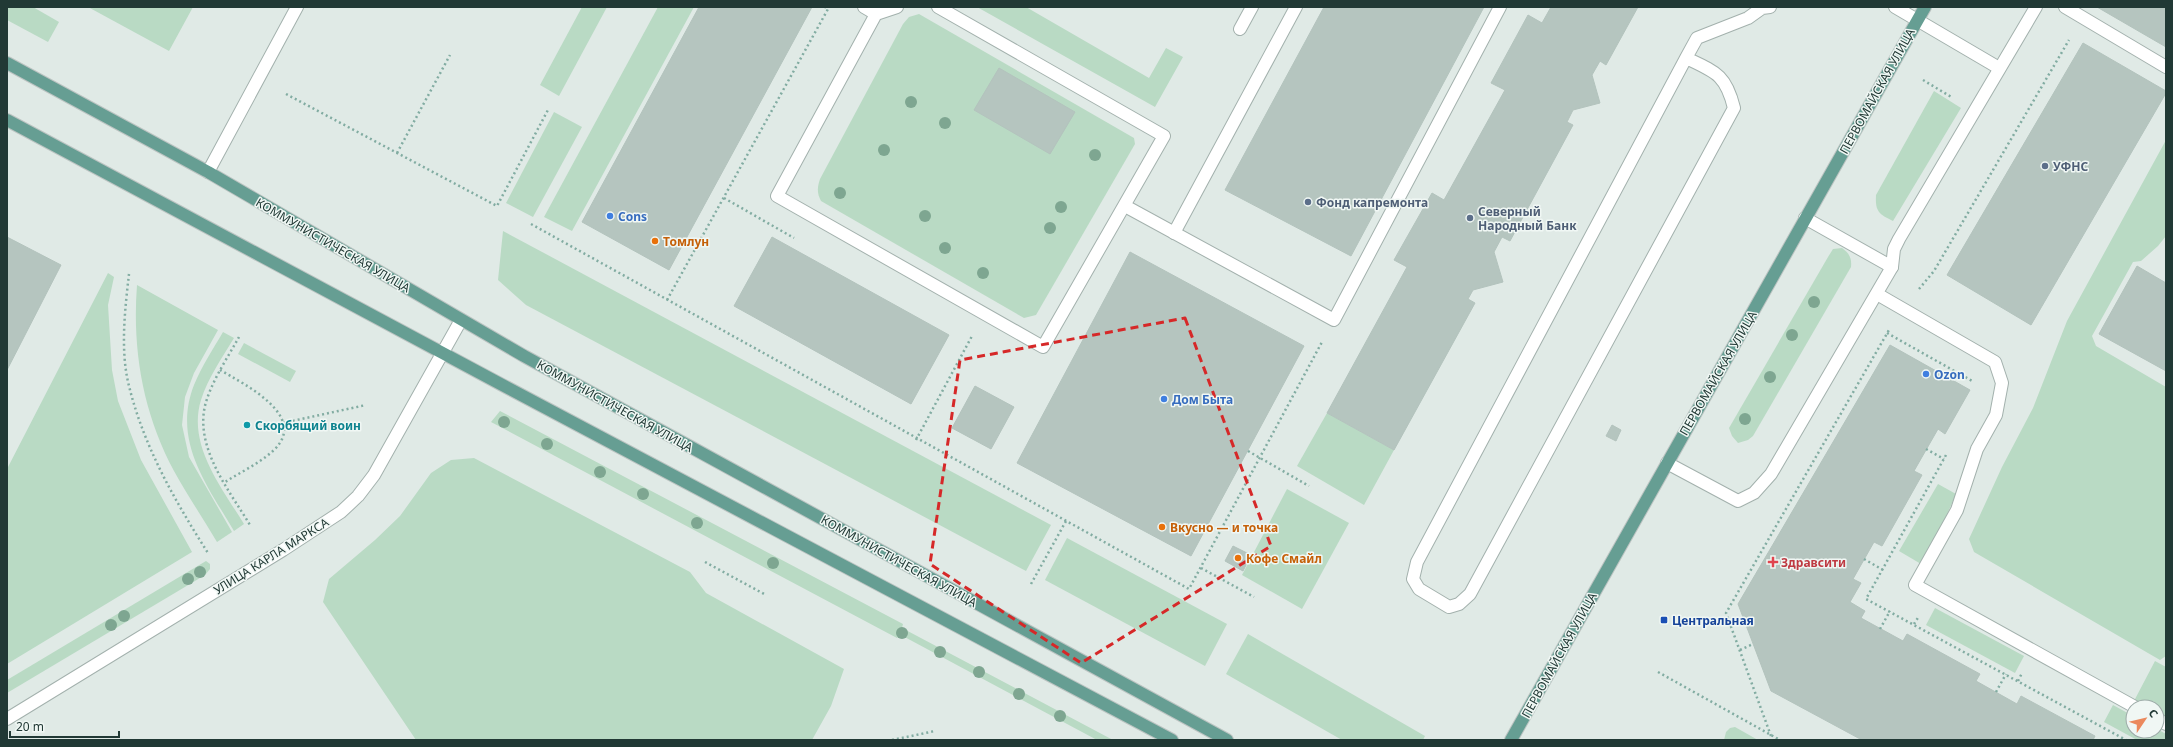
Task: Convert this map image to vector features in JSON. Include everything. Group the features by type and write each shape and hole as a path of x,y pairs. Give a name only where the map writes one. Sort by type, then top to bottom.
{"main road":[{"name":"ПЕРВОМАЙСКАЯ УЛИЦА","path":"1511,740 1925,7"},
{"name":"КОММУНИСТИЧЕСКАЯ УЛИЦА","path":"7,63 208,172 531,360 1227,740"},
{"path":"7,120 444,352 508,388 1172,740"}],"street":[{"path":"208,172 297,7"},
{"path":"864,7 876,14"},
{"path":"897,7 876,14 777,196 1043,347 1164,136 938,7"},
{"path":"1240,28 1252,7"},
{"path":"1174,233 1296,7"},
{"path":"1124,206 1334,320 1500,7"},
{"path":"1686,58 1715,72 1729,90 1734,108 1470,594 1459,604 1449,607 1419,589 1413,579 1417,562 1686,58 1697,38 1748,18 1764,7"},
{"path":"1895,7 1999,68"},
{"path":"1667,463 1738,500 1754,493 1771,474 1892,267 1894,249 1974,110 2036,7"},
{"path":"2065,7 2166,66"},
{"path":"1806,218 1892,267"},
{"path":"1877,294 1995,362 2002,383 1996,415 1977,449 1957,510 1915,585 2125,701"},
{"name":"УЛИЦА КАРЛА МАРКСА","path":"7,719 277,554 341,512 358,496 374,474 461,320"}],"path":[{"path":"667,300 828,9 825,7"},
{"path":"397,153 450,55"},
{"path":"1923,80 1974,110"},
{"path":"286,94 497,206 548,108"},
{"path":"531,224 916,440 1189,589 1334,320"},
{"path":"129,274 123,327 128,385 148,446 175,501 208,553"},
{"path":"916,440 984,314"},
{"path":"240,336 220,370 205,403 203,426 206,443 214,464 250,525"},
{"path":"220,370 260,393 274,408 283,423 283,437 274,449 225,482"},
{"path":"283,423 366,405"},
{"path":"1926,449 1944,460"},
{"path":"1248,451 1309,486"},
{"path":"1032,584 1066,521"},
{"path":"1864,559 1882,570"},
{"path":"705,562 766,595"},
{"path":"1201,568 1254,597"},
{"path":"1880,629 1890,612"},
{"path":"1726,614 1771,736"},
{"path":"1740,650 1754,644"},
{"path":"1658,672 1780,740"},
{"path":"1996,692 2006,674"},
{"path":"892,740 935,731"},
{"path":"2117,740 2119,736"}],"highlighted area":[{"path":"1185,318 1271,546 1081,663 930,564 960,360"}],"green space":[{"path":"7,7 33,7 59,22 48,42 7,20"},
{"path":"88,7 193,7 169,51"},
{"path":"582,7 607,7 559,96 540,85"},
{"path":"658,7 694,7 572,231 544,217"},
{"path":"977,7 1026,7 1149,78 1166,48 1183,57 1155,107"},
{"path":"919,14 1134,138 1135,144 1036,315 1024,318 821,201 818,193 820,179 903,24 909,17"},
{"path":"1934,91 1961,108 1893,221 1881,214 1877,209 1876,195"},
{"path":"554,112 582,127 533,217 506,203"},
{"path":"2166,140 2166,236 2158,246 2141,261 2133,262 2092,336 2096,346 2166,387 2166,656 2160,660 1974,552 1969,539 2002,467 2033,408 2067,321"},
{"path":"503,231 1051,525 1026,571 526,305 498,280"},
{"path":"1842,248 1850,256 1851,267 1753,436 1748,440 1738,443 1732,436 1729,428 1833,249"},
{"path":"108,273 114,277 108,305 112,370 118,401 141,460 192,552 7,664 7,469"},
{"path":"137,285 218,330 194,373 185,397 182,425 189,457 232,532 217,542 174,471 154,427 147,404 138,357 136,333"},
{"path":"223,332 234,338 207,384 201,400 198,417 199,433 203,450 209,465 217,481 244,524 234,531 213,497 196,462 190,444 187,425 188,405 194,385 204,364"},
{"path":"244,343 296,371 290,382 238,354"},
{"path":"500,411 903,624 902,628 1113,740 1097,740 899,634 897,638 491,422"},
{"path":"1327,413 1394,450 1364,505 1297,466"},
{"path":"474,458 690,572 706,593 844,669 831,706 812,740 416,740 323,602 329,579 375,540 400,516 431,473 451,460"},
{"path":"1938,484 1956,494 1941,528 1921,564 1899,551"},
{"path":"1287,489 1349,523 1302,609 1242,575"},
{"path":"1067,538 1227,624 1205,666 1045,580"},
{"path":"206,561 210,564 210,569 205,575 7,693 7,680"},
{"path":"1935,608 2024,656 2015,673 1926,625"},
{"path":"1248,634 1425,736 1423,740 1342,740 1226,674"},
{"path":"2155,661 2166,667 2166,719 2165,699 2135,699"},
{"path":"2113,705 2125,712 2125,733 2104,722"},
{"path":"1735,727 1758,740 1724,740 1726,732 1730,728"},
{"path":"2166,734 2166,740 2135,739 2165,739"}],"building":[{"path":"699,7 812,7 669,270 582,222"},
{"path":"1324,7 1484,7 1351,256 1225,190"},
{"name":"Северный Народный Банк","path":"1551,7 1638,7 1606,65 1600,61 1592,75 1600,103 1573,110 1567,122 1573,125 1510,241 1502,237 1494,252 1503,282 1473,290 1468,299 1475,303 1394,450 1327,413 1407,267 1394,260 1432,193 1444,200 1505,90 1491,83 1528,15 1542,23"},
{"path":"2097,7 2166,7 2166,47"},
{"path":"2083,43 2166,91 2166,93 2031,325 1947,275"},
{"path":"999,68 1075,112 1050,154 974,110"},
{"path":"7,237 61,265 7,370"},
{"path":"772,237 949,335 911,404 734,306"},
{"name":"Дом Быта","path":"1130,252 1304,346 1191,556 1017,463"},
{"path":"2137,266 2166,283 2166,371 2099,334"},
{"path":"1890,345 1970,390 1945,434 1938,429 1914,471 1922,475 1882,546 1874,542 1853,579 1861,583 1850,602 1865,611 1861,618 1903,641 1907,634 1980,674 1976,681 2017,704 2021,696 2095,736 2093,740 1862,740 1771,691 1738,604"},
{"path":"975,386 1014,407 991,449 952,428"},
{"path":"1612,425 1621,430 1616,441 1606,436"},
{"name":"Кофе Смайл","path":"1233,546 1251,555 1243,571 1225,561"}],"place":[{"name":"УФНС","path":"2045,166"},
{"name":"Фонд капремонта","path":"1308,202"},
{"name":"Cons","path":"610,216"},
{"name":"Северный Народный Банк","path":"1470,218"},
{"name":"Томлун","path":"655,241"},
{"name":"Ozon","path":"1926,374"},
{"name":"Дом Быта","path":"1164,399"},
{"name":"Скорбящий воин","path":"247,425"},
{"name":"Вкусно — и точка","path":"1162,527"},
{"name":"Кофе Смайл","path":"1238,558"},
{"name":"Здравсити","path":"1773,562"},
{"name":"Центральная","path":"1664,620"}]}
